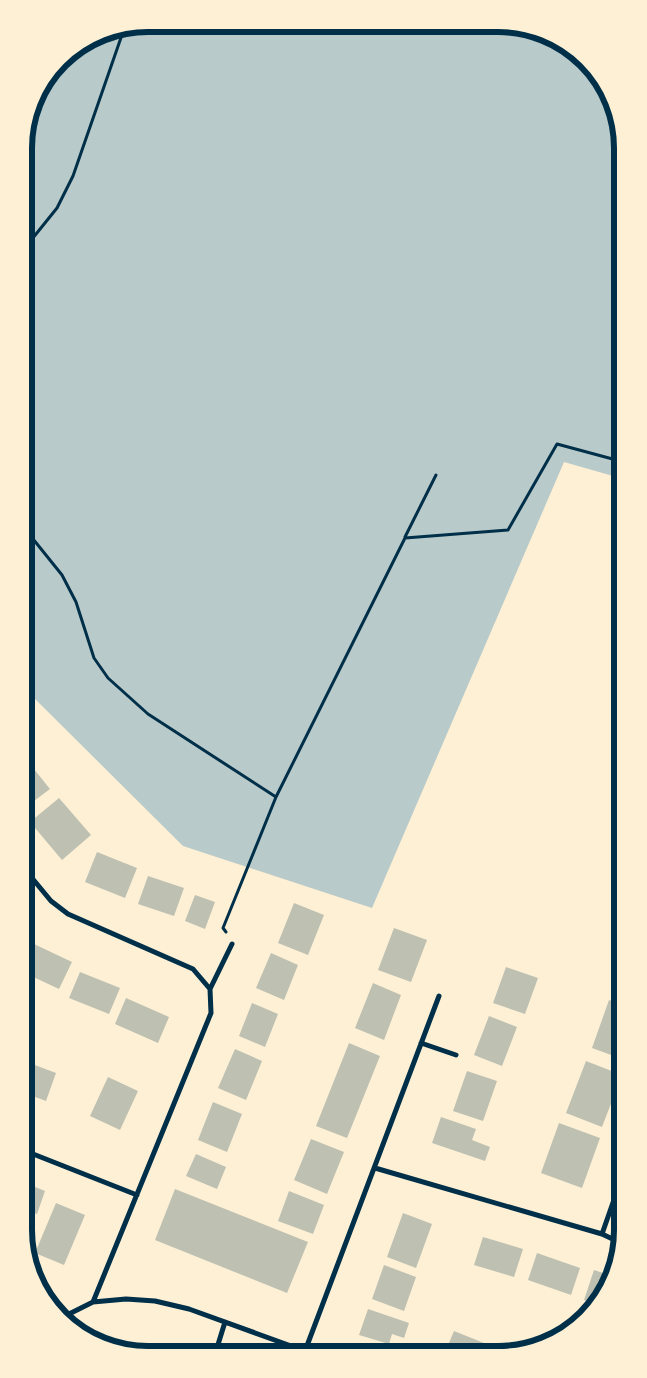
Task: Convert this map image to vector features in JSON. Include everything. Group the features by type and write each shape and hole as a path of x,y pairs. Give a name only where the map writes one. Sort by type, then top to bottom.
{"street":[{"path":"32,878 50,900 68,914 192,969 210,989"},
{"path":"93,1302 211,1013 210,989 232,944"},
{"path":"307,1346 439,996"},
{"path":"421,1043 456,1055"},
{"path":"32,1154 136,1195"},
{"path":"375,1168 602,1234 614,1240"},
{"path":"602,1234 614,1200"},
{"path":"70,1314 93,1302 126,1298 155,1301 189,1308 291,1346"},
{"path":"218,1346 226,1322"}],"path":[{"path":"33,238 57,208 73,176 122,36"},
{"path":"405,538 508,530 557,444 614,459"},
{"path":"232,944 223,928 276,797 436,475"},
{"path":"33,537 62,575 76,602 94,658 108,678 148,714 276,797"}],"shaded area":[{"path":"498,32 521,35 550,45 575,61 595,84 606,104 614,134 614,476 564,462 372,908 183,846 32,696 33,141 36,119 41,104 61,72 84,52 104,41 134,33"}],"building":[{"path":"32,767 50,789 32,802"},
{"path":"59,798 91,835 62,860 32,825 32,820"},
{"path":"97,852 137,868 125,898 85,882"},
{"path":"148,876 184,888 174,916 138,904"},
{"path":"195,895 215,902 205,929 185,921"},
{"path":"294,903 324,915 308,955 278,943"},
{"path":"394,928 427,940 411,982 378,970"},
{"path":"34,944 72,962 59,989 32,976 32,948"},
{"path":"271,953 298,965 284,1000 256,988"},
{"path":"506,967 538,978 525,1014 493,1003"},
{"path":"80,972 120,988 109,1014 69,998"},
{"path":"373,983 401,995 384,1040 355,1028"},
{"path":"126,998 169,1017 158,1043 115,1024"},
{"path":"609,1000 614,1002 614,1056 592,1048"},
{"path":"252,1003 278,1014 265,1047 239,1036"},
{"path":"489,1016 517,1027 502,1066 474,1055"},
{"path":"349,1043 380,1056 347,1138 316,1126"},
{"path":"235,1049 262,1061 246,1100 218,1088"},
{"path":"586,1061 614,1072 614,1096 602,1127 566,1113"},
{"path":"32,1064 56,1073 46,1101 32,1096"},
{"path":"467,1071 497,1081 483,1121 453,1111"},
{"path":"108,1077 138,1091 120,1130 90,1116"},
{"path":"213,1102 242,1114 227,1152 198,1140"},
{"path":"441,1117 476,1129 472,1140 490,1147 485,1161 432,1143"},
{"path":"559,1123 600,1138 582,1188 541,1173"},
{"path":"311,1139 344,1152 327,1194 294,1180"},
{"path":"196,1154 226,1167 217,1189 186,1176"},
{"path":"32,1186 45,1191 37,1214 32,1212"},
{"path":"175,1189 308,1242 287,1293 155,1240"},
{"path":"289,1191 324,1205 313,1234 278,1221"},
{"path":"56,1203 85,1215 64,1265 35,1253"},
{"path":"403,1213 432,1224 416,1268 387,1257"},
{"path":"483,1237 523,1249 514,1277 474,1265"},
{"path":"537,1253 580,1268 571,1295 528,1280"},
{"path":"384,1265 416,1277 404,1311 372,1299"},
{"path":"594,1270 606,1274 590,1300 589,1302 584,1300"},
{"path":"368,1309 409,1323 404,1338 392,1334 389,1344 359,1335"},
{"path":"454,1331 489,1345 489,1346 448,1346"}]}
